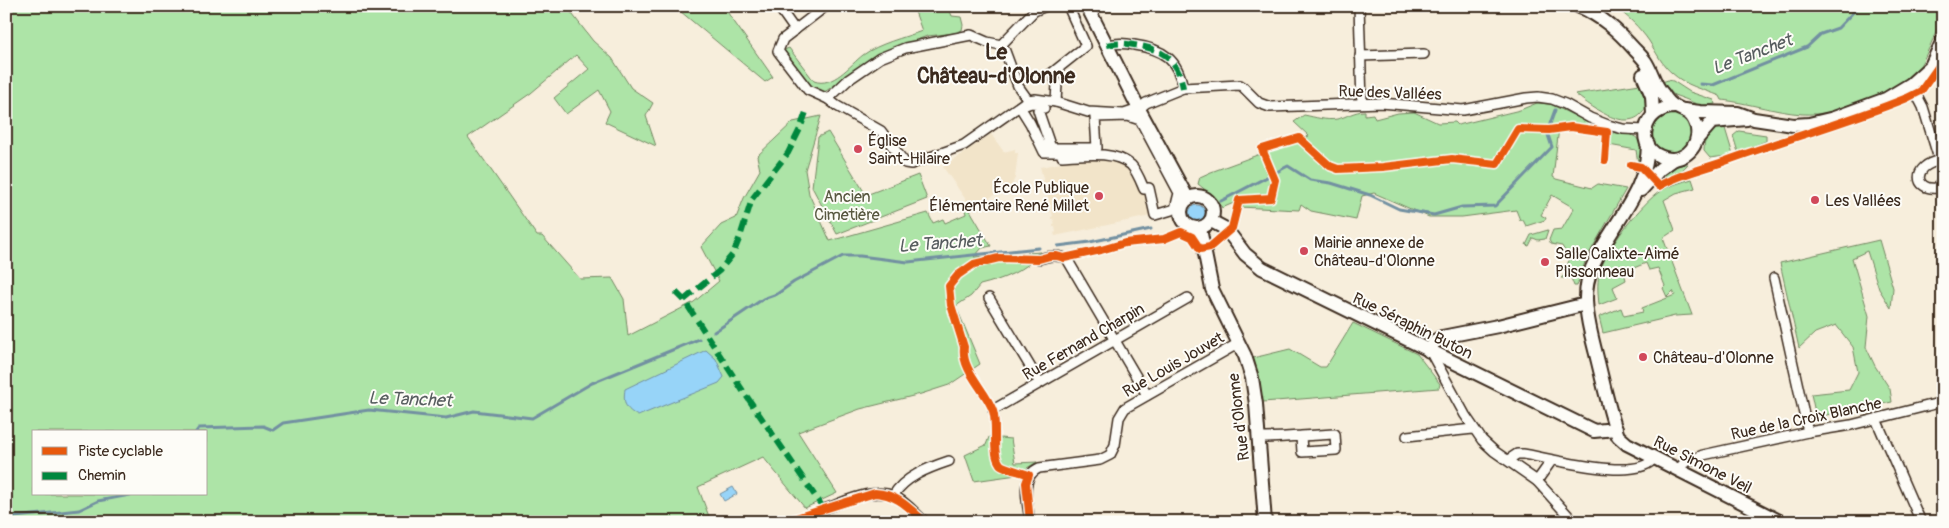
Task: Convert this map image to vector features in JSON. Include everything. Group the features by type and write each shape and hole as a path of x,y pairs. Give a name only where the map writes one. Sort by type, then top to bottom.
{"street":[{"path":"778,6 795,30"},
{"path":"826,6 780,42 778,51 808,90 828,99 881,131 905,163 911,164 964,145 1028,100 1056,102 1088,112 1124,114 1139,110"},
{"path":"1001,45 1034,11 1046,6"},
{"path":"1056,102 1057,84 1052,73 1086,46 1068,6"},
{"path":"1087,6 1139,110 1188,199"},
{"path":"1360,6 1362,103"},
{"path":"1578,6 1616,28 1645,60 1660,91 1679,108 1689,113 1696,125 1697,139"},
{"path":"828,99 848,80 880,58 905,48 971,35 987,42 1001,45 1018,86 1028,100"},
{"path":"1653,114 1664,108 1679,108 1706,113 1730,111 1754,119 1793,125 1819,122 1876,103 1911,84 1931,66 1943,40"},
{"path":"1107,45 1115,43 1139,45 1163,53 1176,66 1183,88"},
{"path":"1616,429 1586,304 1586,288 1594,263 1631,201 1645,171 1648,144 1645,130 1653,114 1652,96 1634,49"},
{"path":"1360,56 1424,54"},
{"path":"1911,84 1923,107 1943,172"},
{"name":"Rue des Vallées","path":"1139,110 1146,103 1183,88 1240,85 1259,103 1270,107 1362,103 1402,104 1463,110 1538,97 1552,99 1608,125 1623,129 1645,130"},
{"path":"1031,104 1043,104 1044,108 1038,110 1051,148 1098,148 1095,117 1128,116 1140,120 1146,128 1179,193 1175,209 1155,215 1150,188 1144,189 1132,166 1121,159 1097,154 1062,156 1060,152 1044,152 1030,122 1020,108 1031,104"},
{"path":"1631,201 1660,169 1674,159 1689,152 1697,139 1712,122 1754,119"},
{"path":"1648,144 1658,156 1674,159"},
{"path":"1939,161 1931,162 1922,168 1919,176 1921,183 1930,189 1937,188 1943,180"},
{"path":"1198,196 1208,200 1214,210 1212,221 1200,228 1189,226 1182,218 1182,208 1188,199 1198,196"},
{"name":"Rue Séraphin Buton","path":"1212,221 1226,228 1245,254 1262,268 1594,431 1616,429"},
{"name":"Rue d'Olonne","path":"1200,228 1206,251 1208,278 1239,343 1252,378 1256,404 1264,522"},
{"path":"1039,259 1057,256 1067,259 1147,395"},
{"path":"1774,278 1808,432"},
{"path":"990,298 1040,383"},
{"name":"Rue Fernand Charpin","path":"993,410 1188,298"},
{"path":"1574,522 1537,482 1494,451 1473,429 1430,351 1435,341 1442,337 1498,326 1586,304"},
{"name":"Rue Louis Jouvet","path":"1030,522 1026,483 1029,475 1039,468 1100,460 1110,455 1115,445 1121,413 1125,408 1239,343"},
{"path":"1449,387 1447,375 1450,361"},
{"name":"Rue de la Croix Blanche","path":"1679,470 1684,463 1704,455 1876,419 1943,402"},
{"path":"1876,419 1921,522"},
{"path":"1407,436 1473,429"},
{"name":"Rue Simone Veil","path":"1616,429 1621,440 1781,522"},
{"path":"1258,438 1302,436"},
{"path":"1508,460 1517,454 1573,465 1617,469 1644,467 1649,465 1654,458"},
{"path":"1537,482 1552,460"},
{"path":"893,496 899,486 906,480 949,461"},
{"path":"824,509 875,493 893,496 925,522"}],"shaded area":[{"path":"991,134 1004,152 1015,149 1015,153 1018,153 1015,178 1009,190 1002,189 973,210 943,167"},
{"name":"École Publique Élémentaire René Millet","path":"1087,156 1096,160 1115,162 1128,168 1133,173 1140,192 1150,190 1155,215 1055,236 1054,233 1056,232 1053,225 1055,224 1053,219 1051,219 1053,216 1040,167 1061,163 1060,157"}],"green space":[{"path":"6,6 566,6 593,41 612,58 631,88 653,103 646,116 656,146 605,122 610,111 599,90 566,114 554,98 589,69 576,55 531,93 468,137 537,236 542,236 580,279 612,278 624,299 628,336 694,302 719,281 701,247 721,225 736,218 744,198 760,170 757,156 793,122 821,116 805,170 809,194 830,241 928,213 933,223 943,219 945,223 966,214 964,206 967,205 991,246 982,248 974,257 1041,252 1022,269 980,285 971,296 956,306 980,364 949,385 860,409 798,432 837,493 805,508 763,457 698,487 711,522 6,522"},
{"path":"674,6 723,6 773,77 765,82"},
{"path":"913,6 948,6 952,16 961,17 962,30 956,33 927,36 879,55 823,93 806,80 784,50 789,48 814,81 828,81 841,74 870,51 884,44 922,31"},
{"path":"1613,6 1943,6 1940,23 1925,56 1915,73 1905,82 1893,91 1863,104 1830,112 1802,114 1722,100 1720,96 1683,81 1665,66 1649,41 1637,27"},
{"path":"1673,81 1690,92 1714,100 1715,104 1701,106 1674,95 1662,82"},
{"path":"1640,84 1648,103 1642,114 1633,119 1613,118 1592,107 1575,94"},
{"path":"1537,103 1550,104 1596,126 1592,129 1571,125 1559,128 1553,177 1592,188 1598,184 1626,189 1586,259 1577,286 1574,286 1571,278 1561,278 1566,274 1565,270 1571,256 1566,253 1562,246 1551,244 1549,240 1553,230 1562,229 1574,208 1552,195 1541,215 1546,218 1545,220 1526,226 1523,220 1520,220 1516,210 1462,217 1429,217 1374,193 1362,196 1356,220 1311,211 1301,204 1299,210 1239,207 1236,202 1222,208 1218,200 1198,184 1200,177 1211,172 1309,136 1294,122 1304,115 1333,119 1365,111 1365,115 1373,114 1375,119 1398,113 1414,112 1438,123 1455,122 1458,125 1520,110"},
{"path":"1672,113 1686,119 1692,133 1686,147 1672,153 1658,147 1652,133 1658,119"},
{"path":"1724,125 1733,155 1710,158 1704,151 1707,137 1711,129"},
{"path":"1739,131 1766,135 1766,141 1738,152 1733,136"},
{"name":"Ancien Cimetière","path":"828,132 866,195 918,175 927,199 837,234 812,187 818,137"},
{"path":"1617,132 1636,137 1641,145 1644,165 1638,163 1636,150 1609,145 1609,134"},
{"path":"1688,164 1676,176 1659,175 1669,168"},
{"path":"1692,179 1695,188 1676,193 1664,200 1675,230 1663,238 1692,315 1675,316 1603,333 1599,317 1621,308 1624,316 1643,312 1642,308 1675,295 1673,291 1667,297 1658,268 1649,270 1646,263 1624,272 1626,280 1613,287 1617,298 1599,305 1598,278 1608,253 1616,240 1644,205 1662,190"},
{"path":"1548,230 1545,239 1538,240 1533,238 1529,246 1526,245 1531,235"},
{"path":"1879,240 1893,288 1891,308 1879,289 1867,251 1852,258 1869,316 1866,347 1875,366 1890,389 1892,402 1816,417 1811,394 1849,390 1858,372 1853,347 1836,325 1815,333 1799,348 1780,263"},
{"path":"1353,323 1417,354 1440,384 1439,388 1263,402 1253,358 1290,349 1320,367 1326,367"},
{"path":"989,437 1011,439 1015,463 1037,462 1027,468 1024,474 974,481 965,455 986,445"}],"water":[{"path":"1197,205 1203,207 1205,213 1203,219 1197,221 1191,219 1189,213 1191,207"},
{"path":"706,350 716,359 724,377 719,383 638,416 630,411 624,398 625,389"},
{"path":"733,487 737,494 724,501 720,494"}],"waterway":[{"name":"Le Tanchet","path":"1700,84 1713,85 1807,47 1821,34 1838,28 1859,6"},
{"name":"Le Tanchet","path":"1221,201 1288,166 1310,180 1331,183 1370,195 1399,209 1434,215 1462,207 1495,206 1552,147 1547,132 1555,110"},
{"name":"Le Tanchet","path":"1058,246 1090,242 1151,229"},
{"name":"Le Tanchet","path":"714,332 763,299 777,294 794,282 843,256 860,256 908,262 1039,248"},
{"name":"Le Tanchet","path":"198,430 199,428 263,426 273,430 283,423 369,410 446,418 474,411 532,418 592,383 699,339"},
{"name":"Le Tanchet","path":"6,518 79,510 98,501 124,496"}],"marked path":[{"path":"1107,45 1131,44 1153,49 1161,53 1173,63 1181,78 1183,88"},
{"path":"684,300 719,271 733,254 752,199 788,153 806,112"},
{"path":"676,292 684,300 743,391 824,509 822,510"}],"cycle path":[{"path":"1631,165 1641,167 1659,186 1681,176 1907,98 1921,91 1943,60"},
{"path":"1030,522 1026,483 1029,475 1002,465 997,459 993,411 966,364 964,347 951,305 949,286 958,275 974,264 999,258 1039,259 1050,256 1064,258 1125,243 1164,239 1181,232 1192,237 1200,249 1210,247 1232,228 1239,200 1271,198 1275,180 1262,149 1299,138 1330,166 1338,169 1383,167 1452,159 1497,164 1518,129 1549,130 1571,127 1607,132 1605,160"},
{"path":"783,522 875,493 896,499 925,522"}],"place":[{"name":"Église Saint-Hilaire","path":"858,149"},
{"name":"École Publique Élémentaire René Millet","path":"1099,196"},
{"name":"Les Vallées","path":"1815,200"},
{"name":"Mairie annexe de Château-d'Olonne","path":"1304,251"},
{"name":"Salle Calixte-Aimé Plissonneau","path":"1545,262"},
{"name":"Château-d'Olonne","path":"1643,357"}],"district":[{"name":"Le Château-d'Olonne","path":"996,64"}]}
